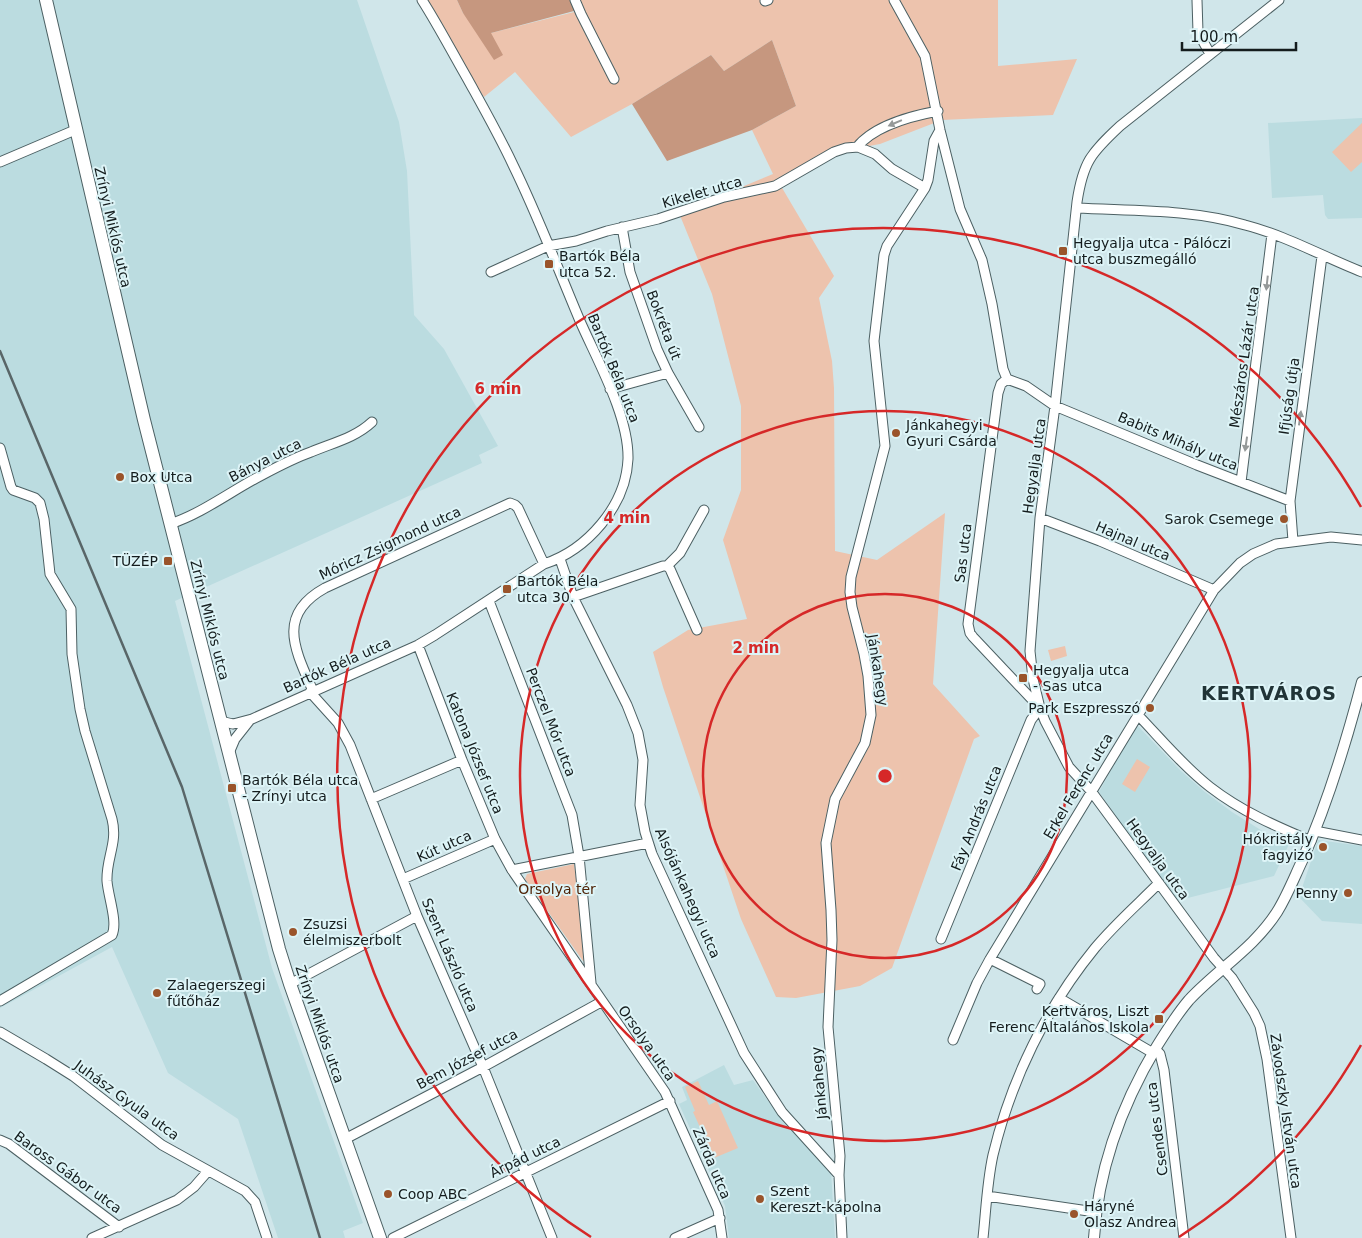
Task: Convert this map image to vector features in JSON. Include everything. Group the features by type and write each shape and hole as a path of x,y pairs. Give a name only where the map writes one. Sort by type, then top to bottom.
{"main road":[{"name":"Zrínyi Miklós utca","path":"46,0 144,420 277,940 290,984 380,1238"}],"street":[{"name":"Bartók Béla utca","path":"252,719 418,645 544,564 560,559 587,541 599,527 614,504 624,478 628,461 626,436 610,389 514,166 496,130 422,0"},
{"path":"575,0 614,79"},
{"path":"894,0 926,56 938,111 940,130 960,209 982,260 992,304 1003,370 1007,379 1026,386 1056,406"},
{"path":"1196,0 1198,32 1210,54"},
{"name":"Hegyalja utca","path":"1223,968 1091,791 1069,767 1053,739 1040,708 1033,679 1030,651 1040,518 1056,406 1081,176 1089,158 1120,126 1279,0"},
{"name":"Kikelet utca","path":"491,272 548,246 576,241 607,230 658,219 724,197 775,186 834,152 857,147 868,136 883,128 902,120 938,111"},
{"path":"0,162 75,130"},
{"name":"Jánkahegy","path":"842,1238 840,1164 828,1027 832,910 826,843 835,799 865,743 870,729 871,714 868,676 850,592 851,577 885,446 874,341 884,255 887,246 928,180 934,141 940,130"},
{"path":"857,147 875,154 892,169 924,188"},
{"path":"1077,208 1209,217 1245,225 1272,234 1362,272"},
{"name":"Bokréta út","path":"622,227 630,272 655,344 668,373 699,427"},
{"name":"Mészáros Lázár utca","path":"1241,482 1272,234"},
{"name":"Ifjúság útja","path":"1294,541 1290,501 1322,256"},
{"path":"610,389 668,373"},
{"name":"Sas utca","path":"1007,379 1001,384 998,393 968,624 973,637 1040,708"},
{"name":"Babits Mihály utca","path":"1056,406 1290,501"},
{"name":"Bánya utca","path":"170,524 191,515 262,475 309,452 353,436 372,422"},
{"path":"0,448 13,490 36,498 41,508 50,574 71,609 72,654 82,721 112,819 115,835 107,874 114,926 112,935 0,1001"},
{"name":"Móricz Zsigmond utca","path":"312,691 296,650 294,626 301,606 325,588 510,504 518,508 544,564"},
{"path":"573,598 667,566 680,553 704,510"},
{"name":"Hajnal utca","path":"1040,518 1100,541 1214,590"},
{"name":"Erkel Ferenc utca","path":"953,1040 977,983 990,959 1214,590 1246,558 1270,547 1294,541 1332,536 1362,540"},
{"name":"Alsójánkahegyi utca","path":"560,559 573,598 627,705 638,733 643,760 640,805 652,854 744,1053 782,1112 839,1175"},
{"path":"667,566 697,630"},
{"name":"Perczel Mór utca","path":"489,601 568,803 579,856"},
{"name":"Katona József utca","path":"418,645 462,760 495,839 512,870"},
{"path":"1094,1238 1095,1212 1101,1178 1115,1129 1135,1085 1173,1021 1189,1000 1251,945 1271,921 1283,902 1315,831 1339,762 1362,682"},
{"name":"Szent László utca","path":"312,691 342,729 350,745 417,916 483,1066 552,1238"},
{"name":"Fáy András utca","path":"941,939 1031,720 1040,708"},
{"path":"1137,714 1185,766 1214,791 1265,822 1311,842"},
{"path":"220,721 233,724 252,719"},
{"path":"228,753 235,739 252,719"},
{"path":"371,799 462,760"},
{"path":"1315,831 1362,840"},
{"name":"Kút utca","path":"403,879 495,839"},
{"path":"601,1002 512,870 648,843"},
{"path":"579,856 592,986"},
{"path":"983,1238 993,1155 1010,1101 1035,1040 1059,998 1105,937 1159,883"},
{"path":"290,984 417,916"},
{"path":"990,959 1040,984 1037,989"},
{"name":"Závodszky István utca","path":"1223,968 1232,978 1254,1013 1262,1032 1290,1238"},
{"path":"1059,998 1154,1051"},
{"name":"Bem József utca","path":"345,1138 601,1002"},
{"name":"Orsolya utca","path":"601,1002 670,1101"},
{"name":"Juhász Gyula utca","path":"0,1032 60,1068 162,1145 248,1194 256,1207 267,1238"},
{"name":"Csendes utca","path":"1154,1051 1160,1054 1164,1070 1184,1238"},
{"name":"Árpád utca","path":"393,1238 670,1101"},
{"name":"Zárda utca","path":"670,1101 720,1218 722,1238"},
{"name":"Baross Gábor utca","path":"0,1140 119,1227"},
{"path":"92,1238 177,1200 189,1192 208,1171"},
{"path":"987,1196 1095,1212"},
{"path":"676,1238 720,1218"}],"shaded area":[{"path":"0,0 357,0 399,122 407,171 414,315 444,349 498,446 479,455 482,463 175,601 272,968 363,1223 343,1231 345,1238 278,1238 238,1119 168,1073 112,947 0,1008"},
{"path":"457,0 570,0 574,11 491,33 503,55 494,60 463,13"},
{"path":"772,40 796,106 752,130 667,161 632,104 711,55 724,71"},
{"path":"1362,118 1362,218 1328,219 1325,215 1323,195 1272,198 1268,123"},
{"path":"1136,724 1181,771 1205,792 1264,832 1289,844 1274,876 1176,901 1099,792"},
{"path":"1318,840 1362,846 1362,924 1322,921 1299,897"},
{"path":"724,1065 734,1085 753,1080 784,1123 831,1170 835,1238 729,1238 725,1206 679,1104 687,1100 682,1087"}],"green space":[{"path":"419,0 457,0 463,13 491,33 574,12 570,0 998,0 998,66 1077,59 1053,115 942,120 880,144 836,152 778,181 834,276 819,298 832,361 834,388 835,551 877,560 945,513 933,684 980,736 974,739 892,968 860,986 796,998 776,997 741,919 653,652 688,630 747,619 723,540 741,490 741,406 712,294 679,213 773,174 752,130 796,106 772,40 724,71 711,55 632,104 571,137 515,72 484,97"},
{"path":"1362,123 1362,162 1351,172 1332,152"},
{"path":"1065,646 1067,656 1051,661 1048,650"},
{"path":"1137,759 1150,767 1135,792 1122,784"},
{"name":"Orsolya tér","path":"574,864 587,962 583,961 525,879 527,874"},
{"path":"698,1081 709,1105 717,1101 738,1148 714,1158 693,1112 695,1111 685,1087"}],"railway":[{"path":"0,351 182,787 320,1238"}],"place":[{"name":"Hegyalja utca - Pálóczi utca buszmegálló","path":"1063,251"},
{"name":"Bartók Béla utca 52.","path":"549,264"},
{"name":"Jánkahegyi Gyuri Csárda","path":"896,433"},
{"name":"Box Utca","path":"120,477"},
{"name":"Sarok Csemege","path":"1284,519"},
{"name":"TÜZÉP","path":"168,561"},
{"name":"Bartók Béla utca 30.","path":"507,589"},
{"name":"Hegyalja utca - Sas utca","path":"1023,678"},
{"name":"Park Eszpresszó","path":"1150,708"},
{"name":"Bartók Béla utca - Zrínyi utca","path":"232,788"},
{"name":"Hókristály fagyizó","path":"1323,847"},
{"name":"Penny","path":"1348,893"},
{"name":"Zsuzsi élelmiszerbolt","path":"293,932"},
{"name":"Zalaegerszegi fűtőház","path":"157,993"},
{"name":"Kertváros, Liszt Ferenc Általános Iskola","path":"1159,1019"},
{"name":"Coop ABC","path":"388,1194"},
{"name":"Szent Kereszt-kápolna","path":"760,1199"},
{"name":"Háryné Olasz Andrea","path":"1074,1214"}],"district":[{"name":"KERTVÁROS","path":"1269,693"}]}
